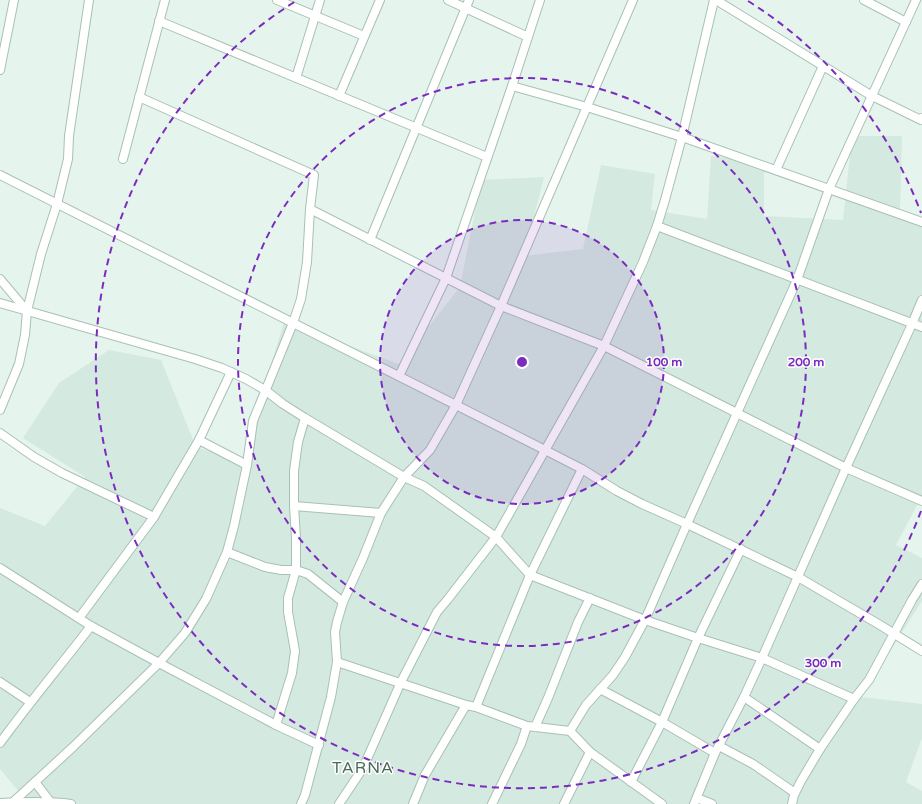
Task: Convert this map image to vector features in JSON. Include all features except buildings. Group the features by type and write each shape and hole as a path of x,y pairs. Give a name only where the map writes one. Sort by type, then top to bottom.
{"street":[{"path":"0,70 14,0"},
{"path":"0,410 19,364 25,335 27,311 68,159 69,136 89,0"},
{"path":"123,159 165,0"},
{"path":"277,0 364,36"},
{"path":"296,78 320,0"},
{"path":"339,96 380,0"},
{"path":"448,0 528,37"},
{"path":"370,240 470,0"},
{"path":"399,376 446,278 540,0"},
{"path":"301,804 305,795 331,697 337,662 335,632 343,602 363,558 381,512 404,477 430,450 456,405 501,306 633,0"},
{"path":"339,804 363,768 401,682 437,612 496,537 604,346 643,262 666,200 715,0 872,96 921,120 922,118"},
{"path":"864,0 906,22"},
{"path":"570,731 586,705 626,657 645,620 798,280 829,189 916,0"},
{"path":"159,21 488,157"},
{"path":"776,170 823,66"},
{"path":"512,86 587,107 682,137 922,222"},
{"path":"12,803 73,747 159,663 185,633 196,617 206,599 227,552 247,465 253,421 293,323 301,299 306,269 314,175 139,97"},
{"path":"0,175 545,450 582,469 617,491 642,504 798,577 922,651"},
{"path":"310,209 501,306 604,346 846,468 922,501"},
{"path":"657,226 922,327"},
{"path":"0,279 27,311"},
{"path":"712,804 695,801 717,750 762,658 922,300"},
{"path":"0,303 195,359 231,372 265,390 305,418 404,477 424,486 496,537 530,575 645,620 762,658 854,699"},
{"path":"79,618 154,517 199,440 231,372"},
{"path":"276,725 292,673 295,651 288,612 288,598 296,570 294,471 298,442 305,418"},
{"path":"0,433 34,457 62,473 154,517"},
{"path":"199,440 247,465"},
{"path":"476,707 530,575 582,469"},
{"path":"294,506 381,512"},
{"path":"631,782 662,722 698,638 741,550"},
{"path":"227,552 265,567 281,570 296,570 308,574 343,602"},
{"path":"0,568 91,626 276,725 319,745"},
{"path":"792,804 795,793 820,749 854,699 869,680 922,584"},
{"path":"492,804 521,744 548,698 578,622 590,598"},
{"path":"0,743 30,702 43,688 91,626"},
{"path":"337,662 476,707 531,727 570,731 590,752 662,804"},
{"path":"0,682 30,702"},
{"path":"600,689 717,750 753,764 795,793"},
{"path":"744,697 820,749"},
{"path":"413,804 425,774 466,705"},
{"path":"564,804 590,752"},
{"path":"35,782 51,803"},
{"path":"0,803 71,804"}],"shaded area":[{"path":"852,136 902,136 900,211 922,224 922,496 896,545 922,558 922,601 861,697 922,704 922,738 906,782 922,791 922,804 22,804 26,800 0,769 0,508 45,526 85,477 23,438 59,383 109,350 161,360 196,447 242,461 284,322 399,364 460,287 481,180 544,177 524,256 583,249 601,165 655,174 651,210 707,219 711,156 764,162 764,216 843,220"}],"district":[{"name":"TARNA","path":"363,768"}]}
